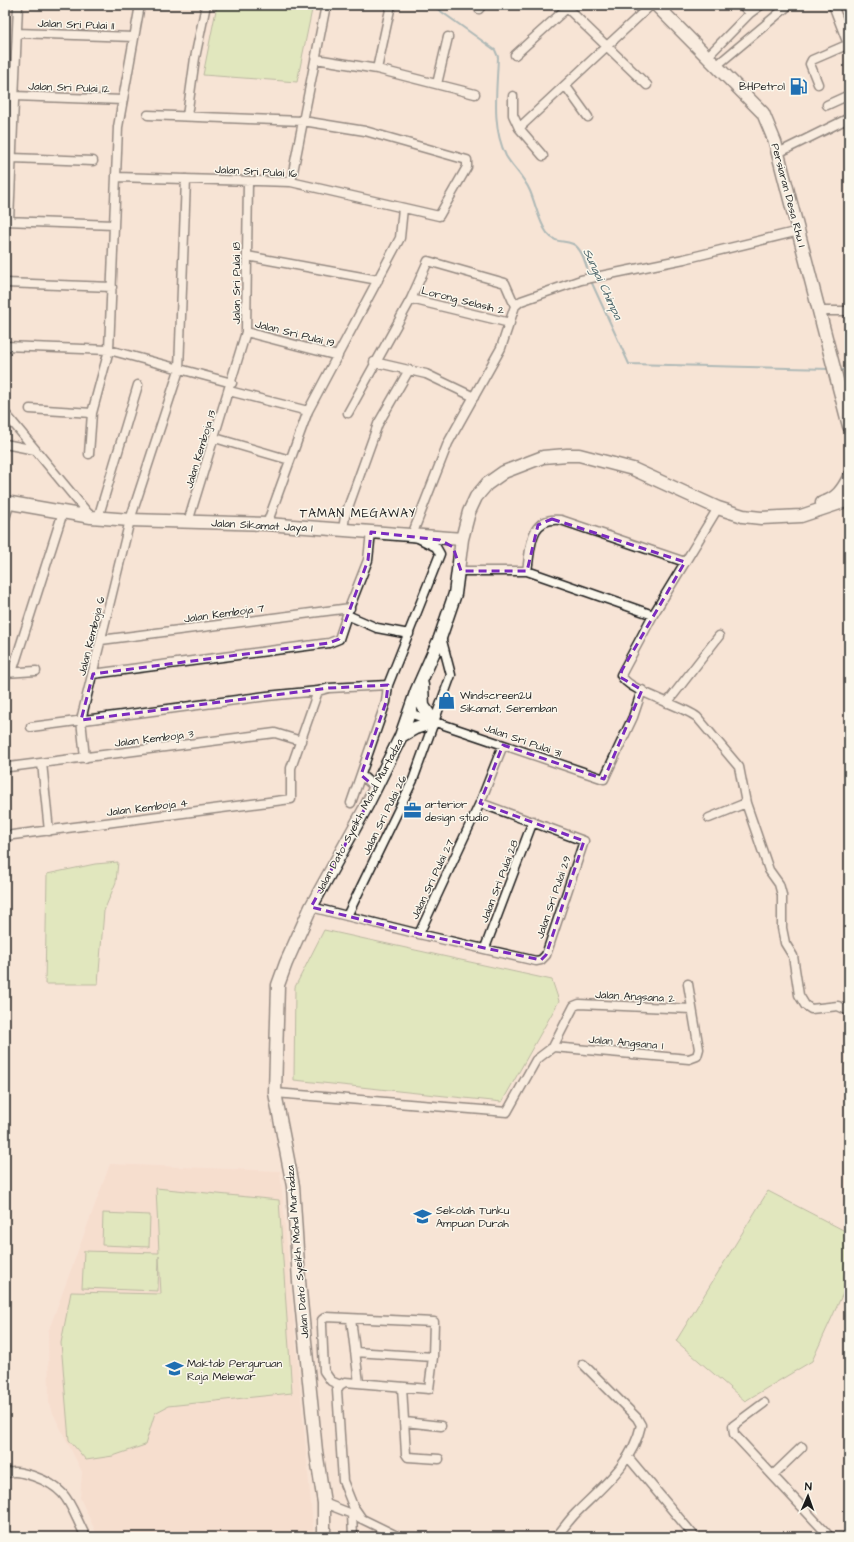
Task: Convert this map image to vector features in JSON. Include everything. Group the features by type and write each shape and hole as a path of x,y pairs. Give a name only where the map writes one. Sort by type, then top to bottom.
{"main road":[{"name":"Persiaran Desa Rhu 1","path":"656,5 763,113 778,153 849,426"},
{"name":"Jalan Dato' Syeikh Mohd Murtadza","path":"324,1537 324,1503 316,1451 299,1281 293,1186 275,1093 278,985 286,963 312,907 376,788 401,736 422,678 441,636 455,594 462,539 469,512 476,497 487,484 504,472 543,457 580,455 633,469 718,508 743,516 761,518 801,516 849,500"},
{"path":"761,518 802,510 831,500 843,490 849,477"},
{"name":"Jalan Sikamat Jaya 1","path":"7,502 94,518 267,524 462,539"},
{"path":"431,536 444,535 450,532 469,512"},
{"path":"431,536 453,547 459,568"},
{"path":"401,736 415,728 434,722 423,706 422,678"}],"street":[{"path":"18,5 12,158 7,221 114,225"},
{"path":"89,454 92,413 109,350 118,127 140,5"},
{"path":"187,116 195,58 206,5"},
{"path":"291,182 326,5"},
{"path":"377,69 391,5"},
{"path":"519,128 651,5"},
{"path":"742,5 750,13"},
{"path":"708,57 750,13 761,5"},
{"path":"716,66 789,5"},
{"path":"818,84 810,68 812,60 849,44 833,5"},
{"path":"515,55 565,6 647,85"},
{"name":"Jalan Sri Pulai 11","path":"17,33 134,37"},
{"path":"437,84 448,37"},
{"path":"316,59 377,69 475,94"},
{"path":"565,85 588,117"},
{"path":"827,105 849,95"},
{"name":"Jalan Sri Pulai 12","path":"14,96 123,100"},
{"path":"513,96 513,115 519,128 544,156"},
{"path":"148,115 303,121"},
{"path":"778,153 849,118"},
{"name":"Jalan Sri Pulai 16","path":"116,177 291,182 440,216 467,168 467,160 365,130 303,121"},
{"path":"12,158 93,161"},
{"name":"Jalan Kemboja 6","path":"85,758 81,720 130,520 179,370 186,179"},
{"name":"Jalan Sri Pulai 18","path":"231,387 246,332 248,181"},
{"path":"267,524 308,411 400,238 403,208"},
{"path":"351,803 386,702 388,685 440,554 436,547 412,535 448,443 501,348 515,306 531,296 581,280 684,259 798,231"},
{"path":"247,256 378,280"},
{"path":"348,413 374,362 410,299 428,261 505,283 515,306"},
{"path":"5,283 112,287"},
{"name":"Lorong Selasih 2","path":"410,299 510,323"},
{"path":"820,312 849,311"},
{"name":"Jalan Sri Pulai 19","path":"246,332 338,356"},
{"path":"5,346 109,350 179,370 308,411"},
{"path":"374,362 426,374 474,397"},
{"path":"343,530 345,516 378,424 409,370"},
{"path":"94,518 138,385"},
{"name":"Jalan Kemboja 13","path":"188,522 231,387"},
{"path":"30,409 92,413"},
{"path":"5,413 94,518"},
{"path":"215,438 290,460"},
{"path":"5,444 35,450"},
{"path":"5,518 7,502"},
{"path":"718,508 653,615 621,675 626,681 642,690 667,703 691,712 697,717 739,767 746,803 769,870 779,884 782,895 782,928 785,943 793,956 802,1001 810,1009 838,1006 849,1011"},
{"path":"36,671 9,673 63,512"},
{"path":"527,570 534,534 538,525 544,520 552,518 685,562"},
{"path":"93,674 329,643 339,639 348,611 368,560 371,532"},
{"path":"459,568 527,570 653,615"},
{"path":"348,611 377,628 409,634"},
{"name":"Jalan Kemboja 7","path":"101,640 348,611"},
{"name":"Jalan Sri Pulai 26","path":"347,916 413,780 451,675 441,636"},
{"path":"667,703 719,636"},
{"path":"31,727 267,696 318,691 329,688 388,685"},
{"name":"Jalan Sri Pulai 31","path":"409,713 604,779 633,718 642,690"},
{"path":"301,741 318,691"},
{"name":"Jalan Kemboja 3","path":"9,767 275,733 301,741"},
{"name":"Jalan Kemboja 4","path":"5,836 291,799 291,768 301,741"},
{"name":"Jalan Sri Pulai 27","path":"419,934 480,803 503,745"},
{"path":"42,763 49,831"},
{"path":"361,775 376,788"},
{"path":"480,803 533,821"},
{"path":"709,818 746,803"},
{"name":"Jalan Sri Pulai 29","path":"485,948 536,961 541,960 546,955 584,841 533,821"},
{"name":"Jalan Sri Pulai 28","path":"485,948 533,821"},
{"path":"312,907 419,934 485,948"},
{"path":"688,984 691,1009"},
{"name":"Jalan Angsana 2","path":"553,1047 574,1006 579,1004 691,1009"},
{"name":"Jalan Angsana 1","path":"553,1047 689,1059 697,1056 699,1050 691,1009"},
{"path":"275,1093 507,1112 536,1060 553,1047"},
{"path":"340,1385 331,1381 324,1371 322,1320 326,1317 434,1322 433,1357 429,1389 345,1382 340,1385 337,1390 343,1481 353,1506 362,1519"},
{"path":"351,1319 359,1383"},
{"path":"355,1352 433,1357"},
{"path":"556,1537 575,1514 603,1488 628,1457 640,1430 640,1422 583,1364"},
{"path":"402,1387 406,1454 408,1458 439,1459"},
{"path":"764,1403 734,1426 732,1429 734,1434 830,1537"},
{"path":"405,1422 441,1426"},
{"path":"773,1475 802,1447"},
{"path":"628,1457 695,1537"},
{"path":"5,1474 20,1472 50,1482 66,1496 86,1537"},
{"path":"324,1503 352,1514 399,1537"},
{"path":"352,1514 353,1537"}],"highlighted area":[{"path":"552,519 685,562 622,670 620,677 642,690 604,779 503,745 480,803 584,841 546,955 541,960 419,934 311,907 376,788 361,775 386,702 388,685 329,688 81,720 93,674 329,643 339,639 368,560 371,532 440,540 453,547 461,571 527,571 538,525"}],"shaded area":[{"name":"Maktab Perguruan Raja Melewar","path":"110,1164 280,1171 314,1537 98,1537 80,1498 82,1472 49,1405 48,1332"}],"green space":[{"path":"217,5 313,5 297,82 203,75"},
{"path":"118,862 116,882 104,911 98,984 45,984 47,874 95,864"},
{"path":"324,930 552,980 559,1001 502,1102 294,1080 295,987"},
{"path":"156,1188 279,1200 292,1393 168,1406 155,1413 145,1445 113,1456 86,1460 69,1440 61,1343 71,1292 161,1294 159,1256 158,1291 82,1288 84,1251 159,1253"},
{"path":"768,1191 849,1233 849,1280 812,1361 745,1401 676,1341"},
{"path":"103,1213 150,1215 149,1247 102,1245"}],"waterway":[{"name":"Sungai Chimpa","path":"432,5 495,50 498,57 496,95 498,133 506,156 528,186 541,223 547,233 554,239 576,246 584,258 590,276"},
{"name":"Sungai Chimpa","path":"591,281 629,364 829,369"},
{"name":"Sungai Chimpa","path":"839,370 849,370"}],"place":[{"name":"BHPetrol","path":"798,86"},
{"name":"Windscreen2U Sikamat, Seremban","path":"447,701"},
{"name":"arterior design studio","path":"412,810"},
{"name":"Sekolah Tunku Ampuan Durah","path":"423,1216"},
{"name":"Maktab Perguruan Raja Melewar","path":"174,1369"}],"district":[{"name":"TAMAN MEGAWAY","path":"358,513"}]}
